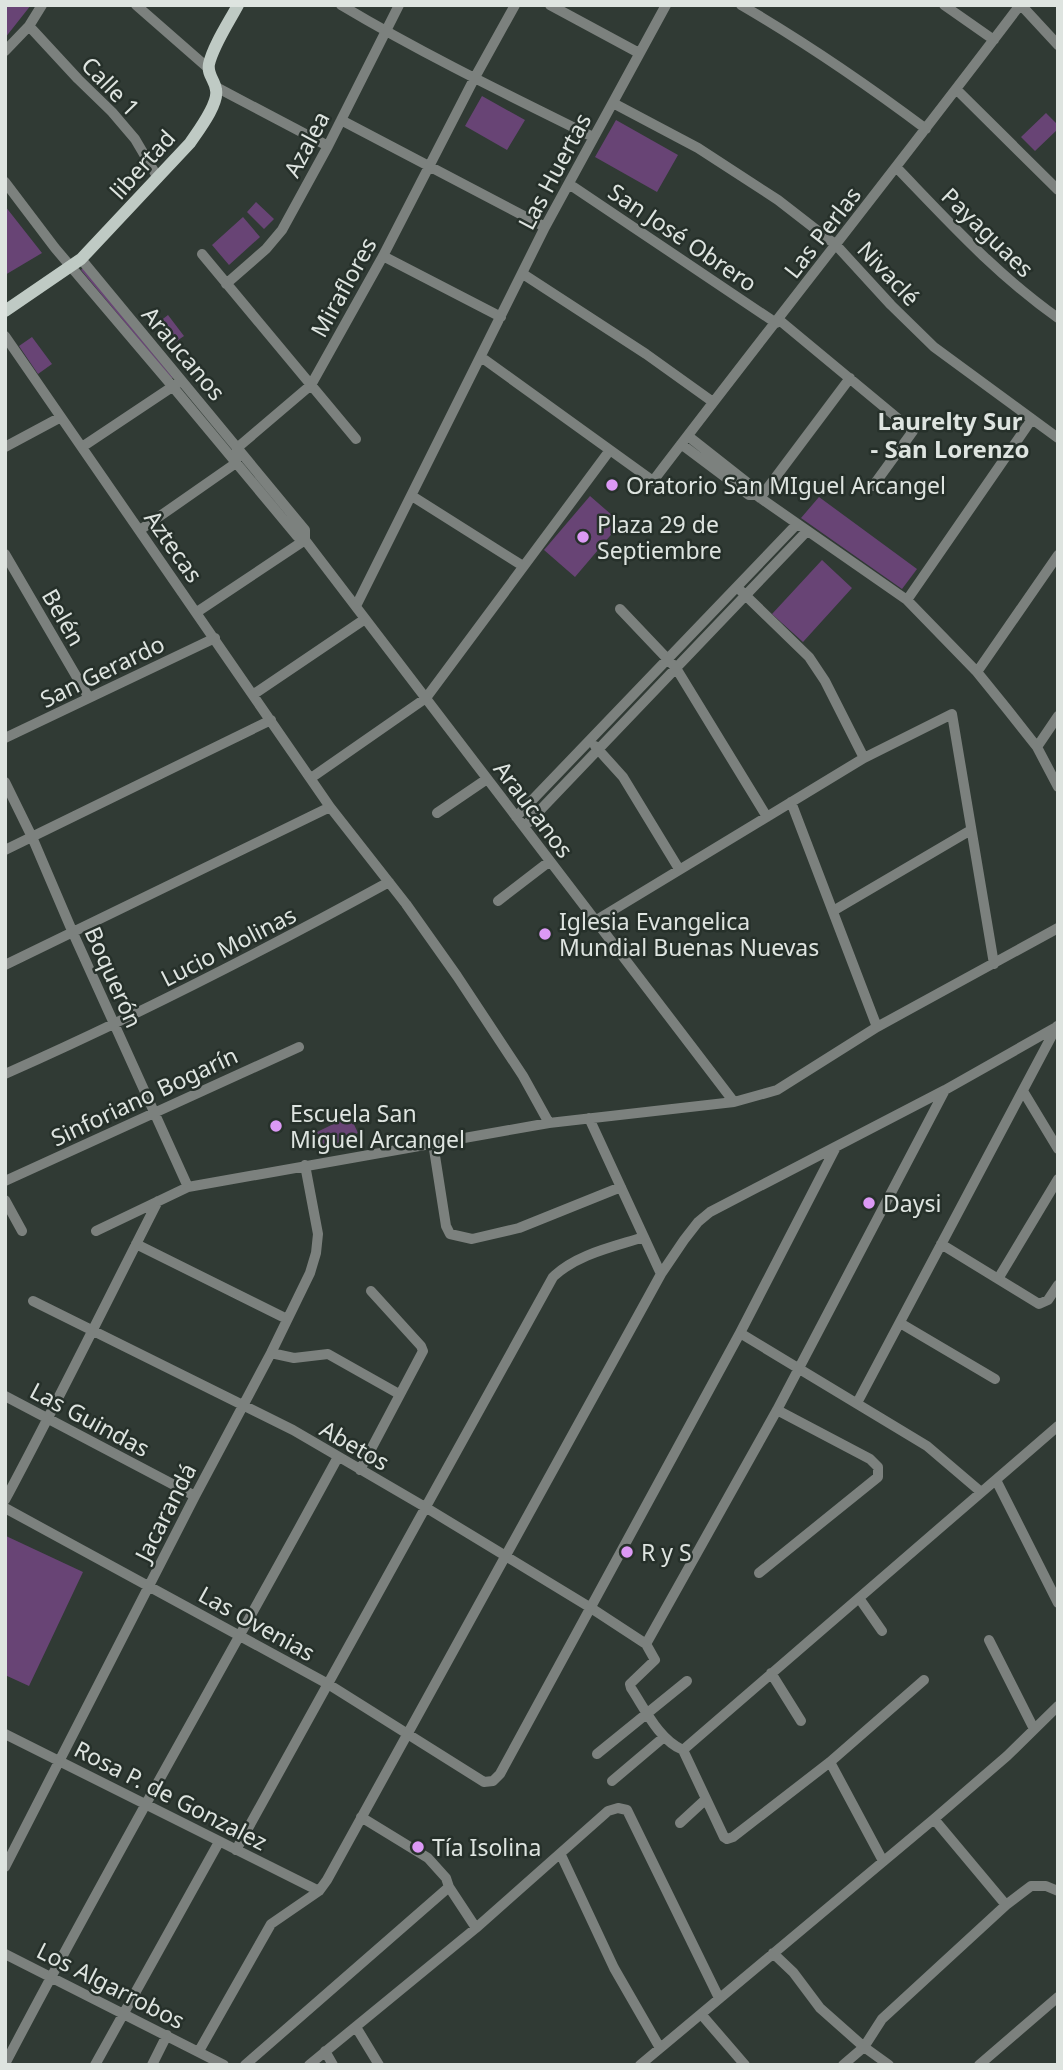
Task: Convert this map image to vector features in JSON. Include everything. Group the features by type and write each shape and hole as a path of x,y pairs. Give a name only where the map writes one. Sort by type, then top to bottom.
{"main road":[{"path":"216,87 208,68 211,56 238,5"},
{"name":"libertad","path":"5,311 77,263 158,178 190,143 203,123 216,95 216,87"}],"street":[{"path":"5,51 29,26 43,5"},
{"path":"136,5 208,68"},
{"path":"341,5 474,79 593,137"},
{"name":"Azalea","path":"226,284 266,249 282,230 399,5"},
{"name":"Miraflores","path":"237,448 311,385 383,256 515,5"},
{"path":"550,5 639,53"},
{"name":"Las Huertas","path":"356,606 545,227 666,5"},
{"path":"741,5 829,59 926,129"},
{"path":"944,5 994,40"},
{"path":"1021,5 1058,45"},
{"name":"Las Perlas","path":"610,450 653,481 1021,5"},
{"name":"Calle 1","path":"29,26 135,139 158,178"},
{"path":"216,87 328,146"},
{"path":"956,89 1058,190"},
{"name":"Nivaclé","path":"612,103 698,148 778,200 836,245 891,305 934,346 1058,438"},
{"path":"341,120 545,227"},
{"name":"Payaguaes","path":"897,168 987,261 1028,297 1058,318"},
{"name":"Araucanos","path":"5,182 55,248 77,263 177,384 236,463 297,536 305,540 734,1102"},
{"name":"San José Obrero","path":"569,184 777,321 913,431 873,486"},
{"path":"202,254 356,439"},
{"path":"383,256 501,317"},
{"path":"523,274 646,354 713,402"},
{"name":"Aztecas","path":"5,336 330,807 406,904 457,976 523,1076 549,1123"},
{"path":"311,778 426,698 610,450 481,357"},
{"path":"758,497 850,379"},
{"path":"82,447 177,384"},
{"name":"Araucanos","path":"177,384 237,448 305,530 305,540"},
{"path":"5,447 61,417"},
{"path":"907,600 1032,419"},
{"path":"685,440 749,495 758,497 907,600 976,673 1037,747 1058,787"},
{"path":"140,530 236,463 237,448"},
{"path":"412,496 523,566"},
{"path":"516,817 797,524"},
{"path":"524,827 807,531"},
{"path":"197,612 305,540"},
{"name":"Belén","path":"5,554 89,698"},
{"path":"976,673 1058,555"},
{"path":"737,587 808,657 825,681 864,758"},
{"path":"620,609 676,668 768,817"},
{"path":"254,694 365,619"},
{"name":"San Gerardo","path":"5,738 215,638"},
{"path":"596,921 864,758 951,714 994,964"},
{"path":"1037,747 1058,716"},
{"path":"5,850 271,720"},
{"path":"589,741 628,783 679,869"},
{"path":"437,813 487,779"},
{"name":"Boquerón","path":"5,782 188,1187"},
{"path":"791,802 877,1027"},
{"path":"5,965 330,807"},
{"path":"833,911 971,830"},
{"path":"498,901 550,861"},
{"name":"Lucio Molinas","path":"5,1074 115,1025 259,953 389,883"},
{"path":"96,1231 188,1187 549,1123 734,1102 776,1090 877,1027 1058,929"},
{"path":"199,2051 271,1924 319,1891 661,1274 698,1222 710,1212 945,1090 1057,1026"},
{"path":"857,1403 1057,1026"},
{"name":"Sinforiano Bogarín","path":"5,1181 299,1047"},
{"path":"924,1681 830,1762 730,1839 724,1837 683,1750 673,1746 664,1737 630,1686 655,1661 646,1644 800,1368 945,1090"},
{"path":"1023,1091 1058,1149"},
{"path":"589,1118 661,1274"},
{"path":"433,1143 446,1226 450,1234 459,1237 481,1238 519,1228 621,1187"},
{"path":"591,1608 740,1333 836,1147"},
{"name":"Jacarandá","path":"5,1867 10,1847 60,1762 310,1273 318,1234 305,1165"},
{"path":"998,1279 1058,1179"},
{"path":"5,1200 22,1231"},
{"path":"5,1500 49,1419 158,1200"},
{"path":"236,1850 553,1277 562,1267 578,1259 644,1237"},
{"path":"136,1244 287,1319"},
{"path":"942,1244 1039,1304 1048,1300 1058,1285"},
{"path":"360,1470 423,1351 371,1291"},
{"name":"Abetos","path":"33,1301 293,1430 425,1507 646,1644"},
{"path":"900,1323 995,1378"},
{"path":"740,1333 927,1446 981,1492"},
{"path":"271,1353 294,1358 328,1354 399,1394"},
{"name":"Las Guindas","path":"5,1396 195,1496"},
{"path":"760,1573 878,1477 878,1467 870,1459 777,1410"},
{"path":"683,1750 1058,1426"},
{"path":"5,2064 145,1804 338,1457"},
{"path":"996,1480 1058,1603"},
{"name":"Las Ovenias","path":"5,1508 328,1684 484,1782 493,1781 500,1774 591,1608"},
{"path":"859,1598 881,1631"},
{"path":"989,1640 1034,1729"},
{"path":"771,1673 801,1721"},
{"path":"597,1754 687,1681"},
{"path":"640,2065 1007,1756 1058,1706"},
{"name":"Rosa P. de Gonzalez","path":"5,1734 319,1891"},
{"path":"612,1781 664,1737"},
{"path":"830,1762 883,1861"},
{"path":"680,1823 706,1799"},
{"path":"309,2065 476,1928 608,1811 618,1808 626,1810 719,1998"},
{"path":"361,1817 428,1858 446,1878 476,1928"},
{"path":"933,1819 1006,1905"},
{"path":"95,2065 219,1842"},
{"path":"561,1855 614,1968 660,2048"},
{"path":"843,2065 864,2047 882,2018 1006,1905 1031,1886 1046,1886 1058,1891"},
{"path":"245,2065 449,1887"},
{"path":"773,1953 793,1972 820,2008 888,2065"},
{"name":"Los Algarrobos","path":"5,1954 224,2065"},
{"path":"979,2065 1058,1997"},
{"path":"701,2014 745,2065"},
{"path":"356,2027 379,2065"},
{"path":"152,2065 167,2035"},
{"path":"326,2051 333,2065"}],"shaded area":[{"path":"5,5 31,5 5,38"},
{"path":"482,96 525,120 507,150 465,126"},
{"path":"1046,113 1058,125 1058,129 1035,151 1021,137"},
{"path":"616,120 678,155 657,192 595,157"},
{"path":"256,202 274,219 264,229 247,212"},
{"path":"5,206 42,253 5,275"},
{"path":"243,217 260,237 229,265 212,245"},
{"path":"83,268 173,378 81,270"},
{"path":"168,315 184,336 174,343 159,322"},
{"path":"32,337 52,364 38,374 19,346"},
{"name":"Plaza 29 de Septiembre","path":"590,496 621,523 575,577 544,550"},
{"path":"819,497 917,569 902,589 801,518"},
{"path":"822,560 852,588 803,642 772,614"},
{"path":"350,1116 358,1133 325,1149 317,1132"},
{"path":"6,1536 83,1572 29,1686 5,1675"}],"place":[{"name":"Oratorio San MIguel Arcangel","path":"612,485"},
{"name":"Plaza 29 de Septiembre","path":"583,537"},
{"name":"Iglesia Evangelica Mundial Buenas Nuevas","path":"545,934"},
{"name":"Escuela San Miguel Arcangel","path":"276,1126"},
{"name":"Daysi","path":"869,1203"},
{"name":"R y S","path":"627,1552"},
{"name":"Tía Isolina","path":"418,1847"}],"district":[{"name":"Laurelty Sur - San Lorenzo","path":"950,434"}]}
